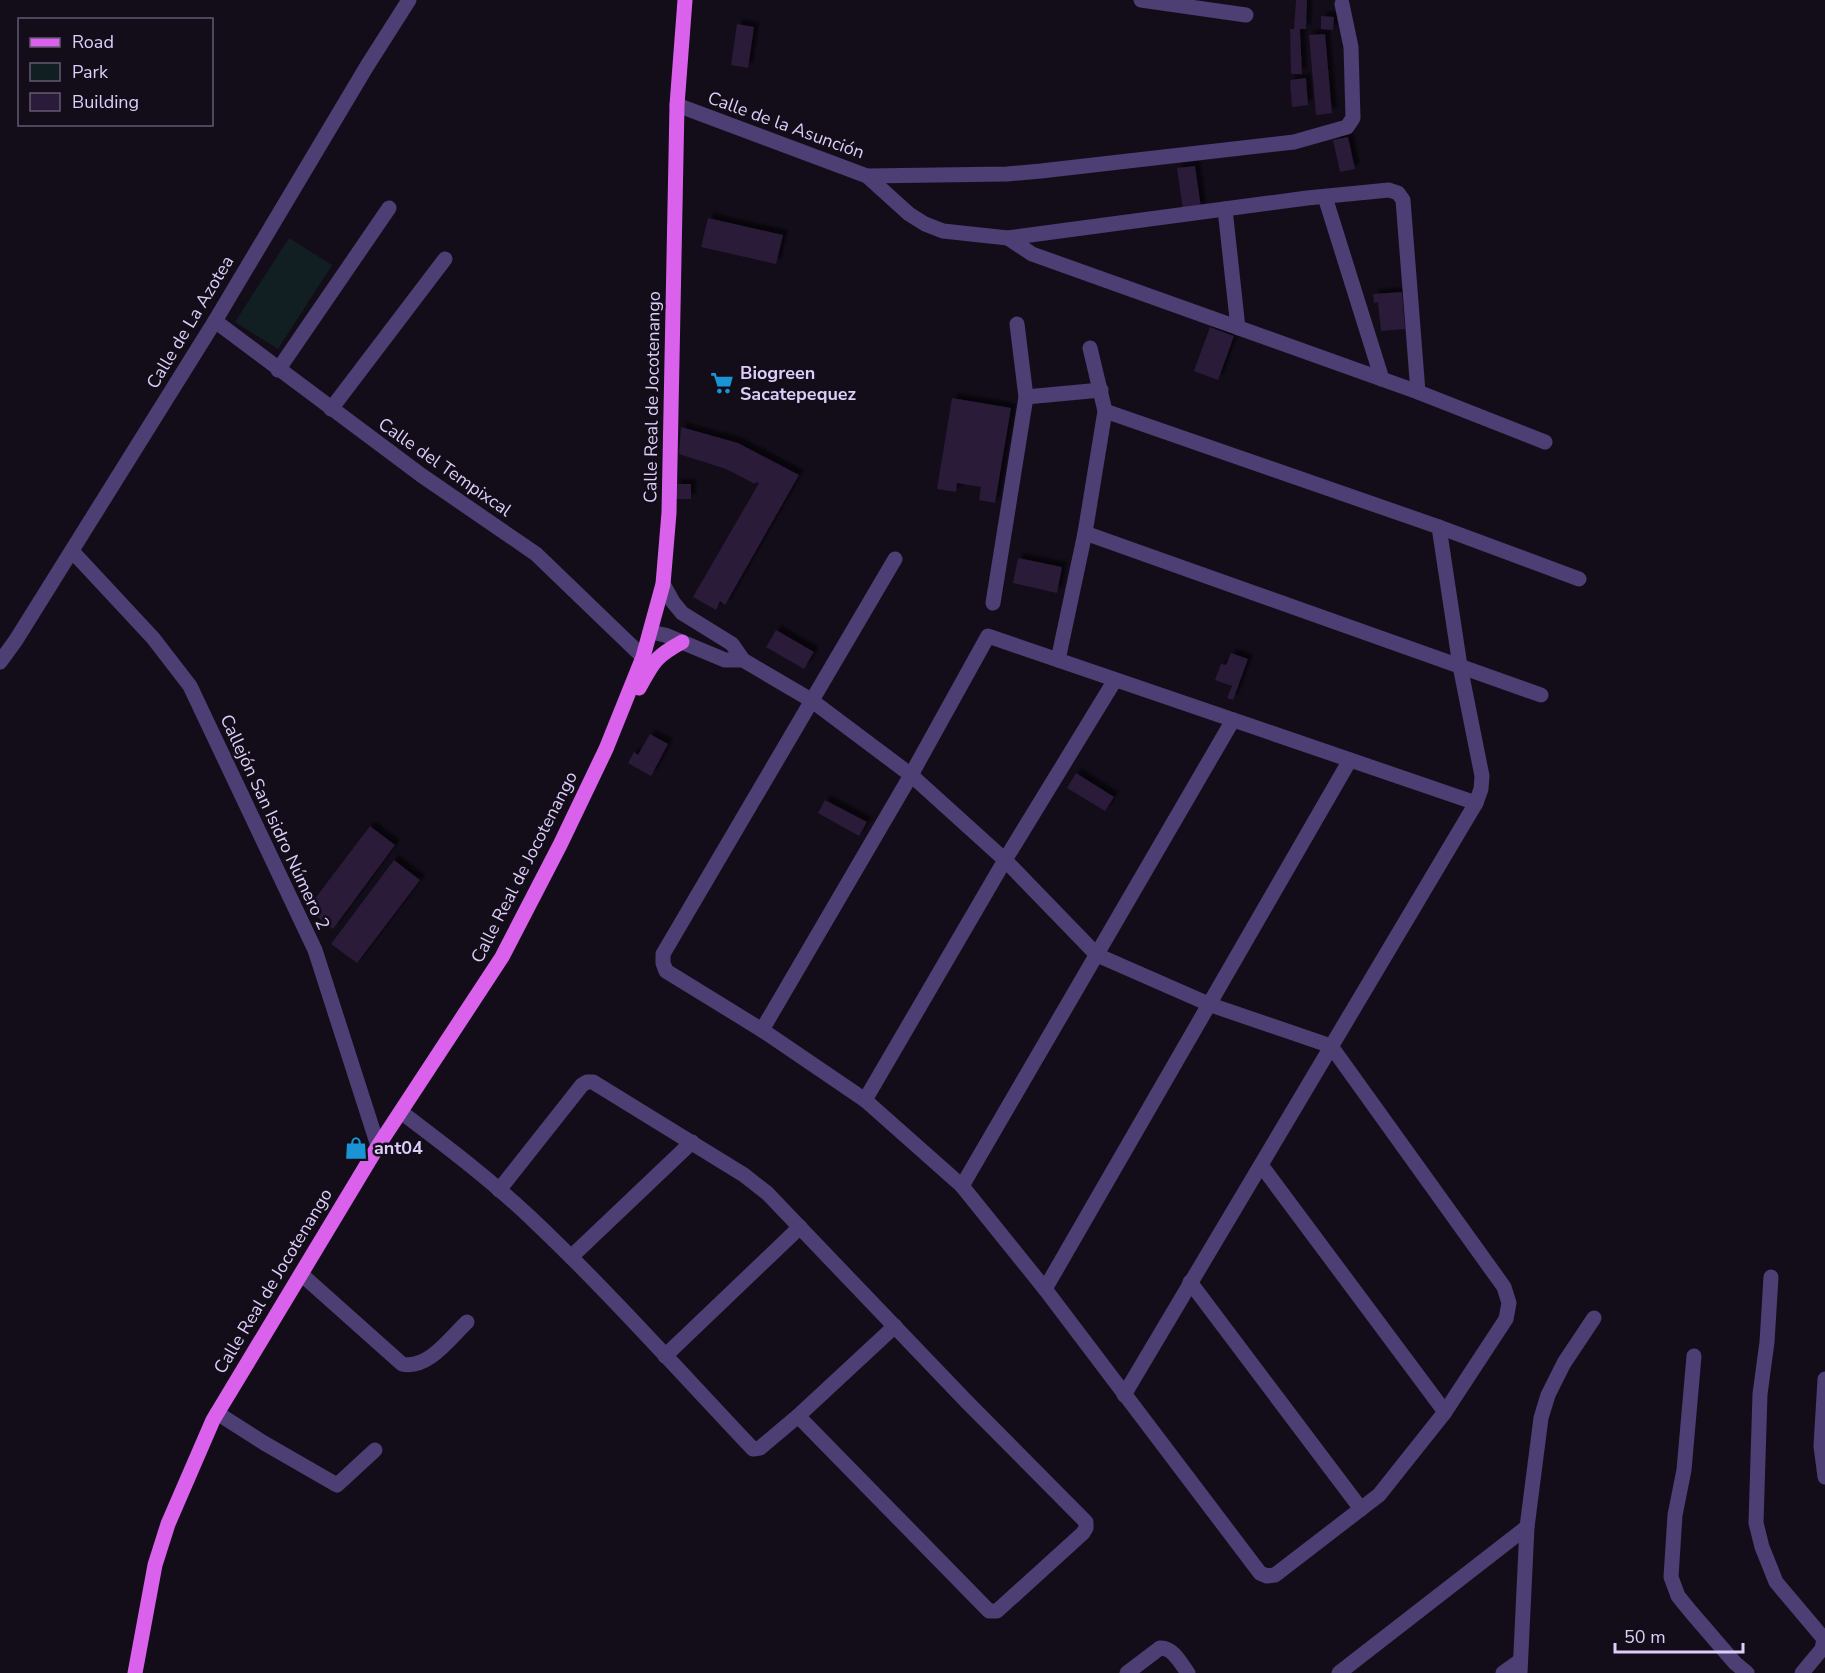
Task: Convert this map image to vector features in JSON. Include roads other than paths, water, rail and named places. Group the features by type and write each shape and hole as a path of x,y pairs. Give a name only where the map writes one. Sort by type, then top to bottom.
{"main road":[{"name":"Calle Real de Jocotenango","path":"135,1673 161,1544 190,1471 217,1413 378,1146 502,957 606,749 643,657 663,584 669,513 677,105 685,0"},
{"path":"606,749 653,664 661,654 682,642"}],"street":[{"name":"Calle de La Azotea","path":"0,662 16,640 215,321 367,66 409,0"},
{"path":"1141,0 1246,15"},
{"path":"867,176 1006,174 1041,171 1294,142 1347,127 1353,118 1351,47 1342,4"},
{"name":"Calle de la Asunción","path":"677,105 867,176 909,214 925,224 943,231 1008,238"},
{"path":"1008,238 1325,196 1389,190 1398,193 1402,200 1418,392"},
{"path":"1325,196 1382,379"},
{"path":"278,370 389,208"},
{"path":"1225,209 1238,328"},
{"path":"1008,238 1032,254 1418,392 1545,442"},
{"path":"331,409 445,259"},
{"name":"Calle del Tempixcal","path":"215,321 421,475 536,554 643,657"},
{"path":"993,603 1026,396 1017,324"},
{"path":"1058,660 1085,533 1105,411 1090,348"},
{"path":"1026,396 1101,390"},
{"path":"1105,411 1439,527 1579,579"},
{"path":"1124,1395 1476,803 1481,789 1482,776 1460,666 1439,527"},
{"path":"1085,533 1541,695"},
{"name":"Callejón San Isidro Número 2","path":"72,551 153,638 190,686 315,950 378,1146"},
{"path":"663,584 682,613 732,644 743,660 811,700 911,775 1005,860 1097,955 1211,1005 1331,1046 1504,1287 1509,1303 1506,1319 1445,1412 1379,1495 1275,1575 1267,1576 1260,1572 1045,1289 962,1186 865,1100 762,1030 666,971 663,963 663,954 811,700 895,559"},
{"path":"650,632 665,635 725,660 743,660"},
{"path":"705,652 713,633"},
{"path":"762,1030 911,775 988,636 1476,803"},
{"path":"865,1100 1005,860 1115,680"},
{"path":"962,1186 1233,720"},
{"path":"1045,1289 1211,1005 1350,760"},
{"path":"499,1190 582,1085 586,1082 593,1082 744,1175 767,1193 967,1402 1086,1522 1086,1528 997,1611 989,1611 798,1416"},
{"path":"401,1112 499,1190 570,1257 753,1449 760,1448 798,1416 895,1326"},
{"path":"570,1257 692,1142"},
{"path":"1261,1165 1445,1412"},
{"path":"665,1356 800,1227"},
{"path":"301,1274 402,1364 409,1366 426,1361 467,1322"},
{"path":"1771,1278 1767,1342 1760,1394 1756,1523 1762,1547 1776,1582 1824,1639 1825,1644 1822,1649 1802,1673"},
{"path":"1190,1282 1361,1509"},
{"path":"1503,1673 1520,1667 1527,1527 1541,1418 1548,1395 1564,1364 1594,1318"},
{"path":"1694,1356 1684,1470 1675,1515 1671,1577 1678,1596 1735,1663 1747,1673"},
{"path":"1825,1379 1821,1446 1825,1477"},
{"path":"217,1413 337,1485 375,1450"},
{"path":"1339,1673 1527,1527"},
{"path":"1127,1673 1160,1648 1172,1651 1188,1673"}],"place":[{"name":"Biogreen Sacatepequez","path":"722,383"},
{"name":"ant04","path":"356,1148"}]}
